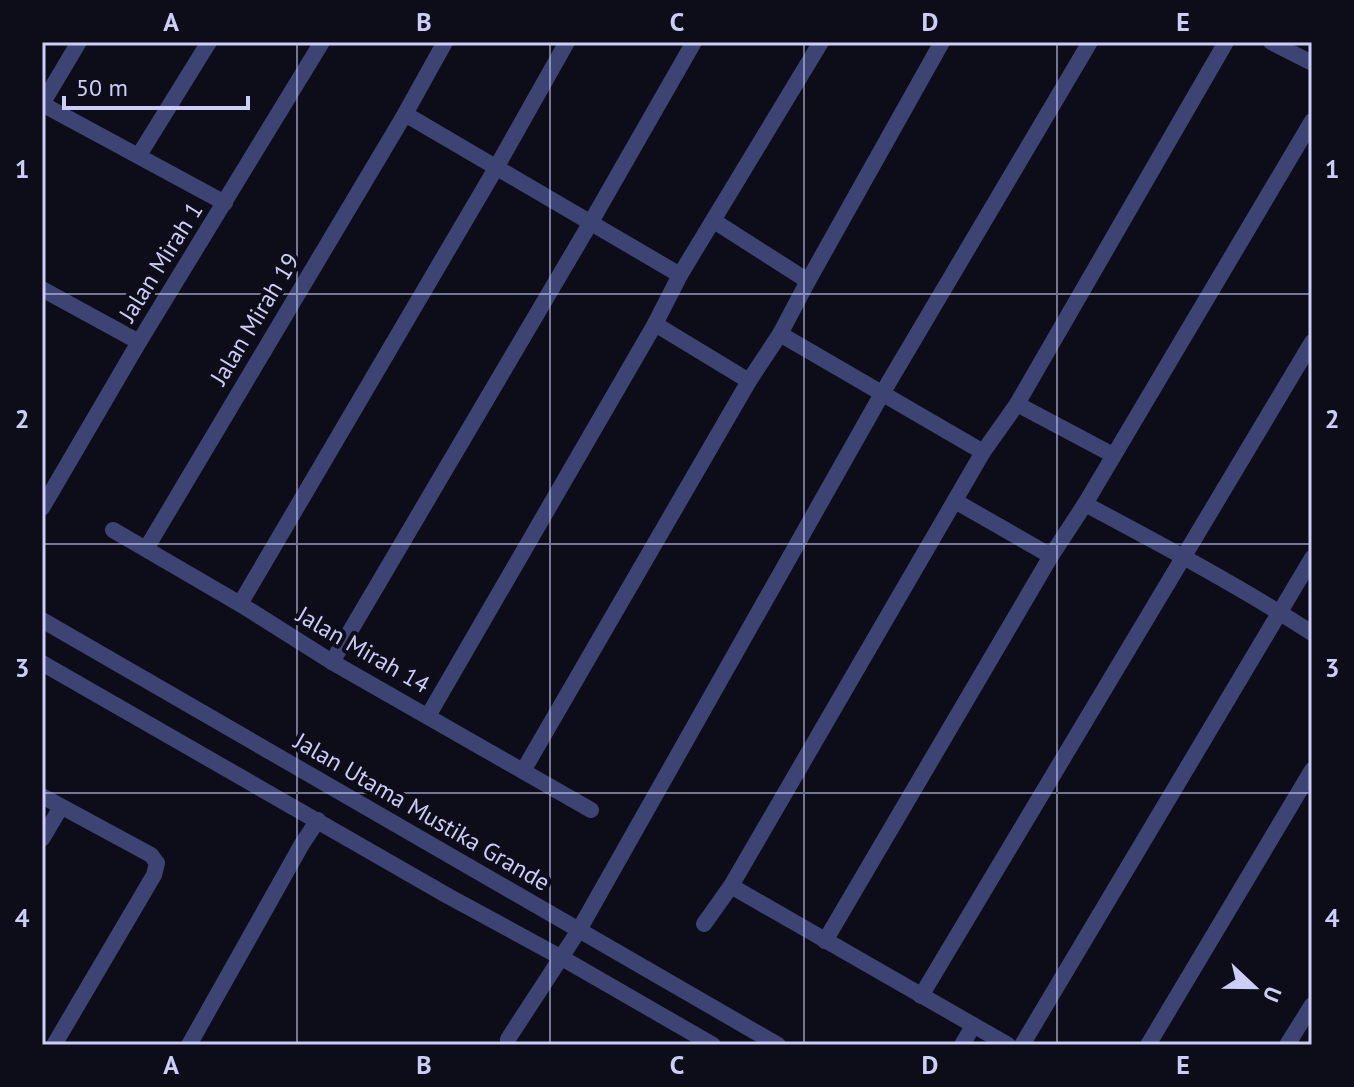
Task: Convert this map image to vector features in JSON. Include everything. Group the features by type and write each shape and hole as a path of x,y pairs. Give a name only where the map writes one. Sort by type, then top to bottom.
{"street":[{"path":"79,42 42,104 225,203"},
{"path":"139,155 209,42"},
{"name":"Jalan Mirah 1","path":"42,508 322,42"},
{"name":"Jalan Mirah 19","path":"146,549 445,42"},
{"path":"240,604 567,42"},
{"path":"332,662 694,42"},
{"path":"428,716 655,324 680,275 821,42"},
{"path":"523,771 749,381 780,334 942,42"},
{"path":"504,1043 579,930 883,392 1090,42"},
{"path":"704,924 731,886 983,452 1017,404 1226,42"},
{"path":"1271,42 1312,63"},
{"path":"405,114 680,275"},
{"path":"825,941 1312,121"},
{"path":"714,221 808,281"},
{"path":"43,293 139,342"},
{"path":"655,324 749,381"},
{"path":"780,334 983,452"},
{"path":"921,996 1312,342"},
{"path":"1017,404 1113,455"},
{"path":"955,501 1051,556"},
{"path":"1085,504 1312,633"},
{"name":"Jalan Mirah 14","path":"113,530 332,662 591,810"},
{"path":"1022,1045 1312,558"},
{"name":"Jalan Utama Mustika Grande","path":"42,620 778,1045"},
{"path":"42,663 713,1045"},
{"path":"1148,1045 1312,770"},
{"path":"42,796 151,855 157,863 154,875 54,1045"},
{"path":"42,839 61,807"},
{"path":"189,1045 318,820"},
{"path":"731,886 1008,1045"},
{"path":"1287,1045 1312,1005"},
{"path":"962,1045 973,1026"}]}
